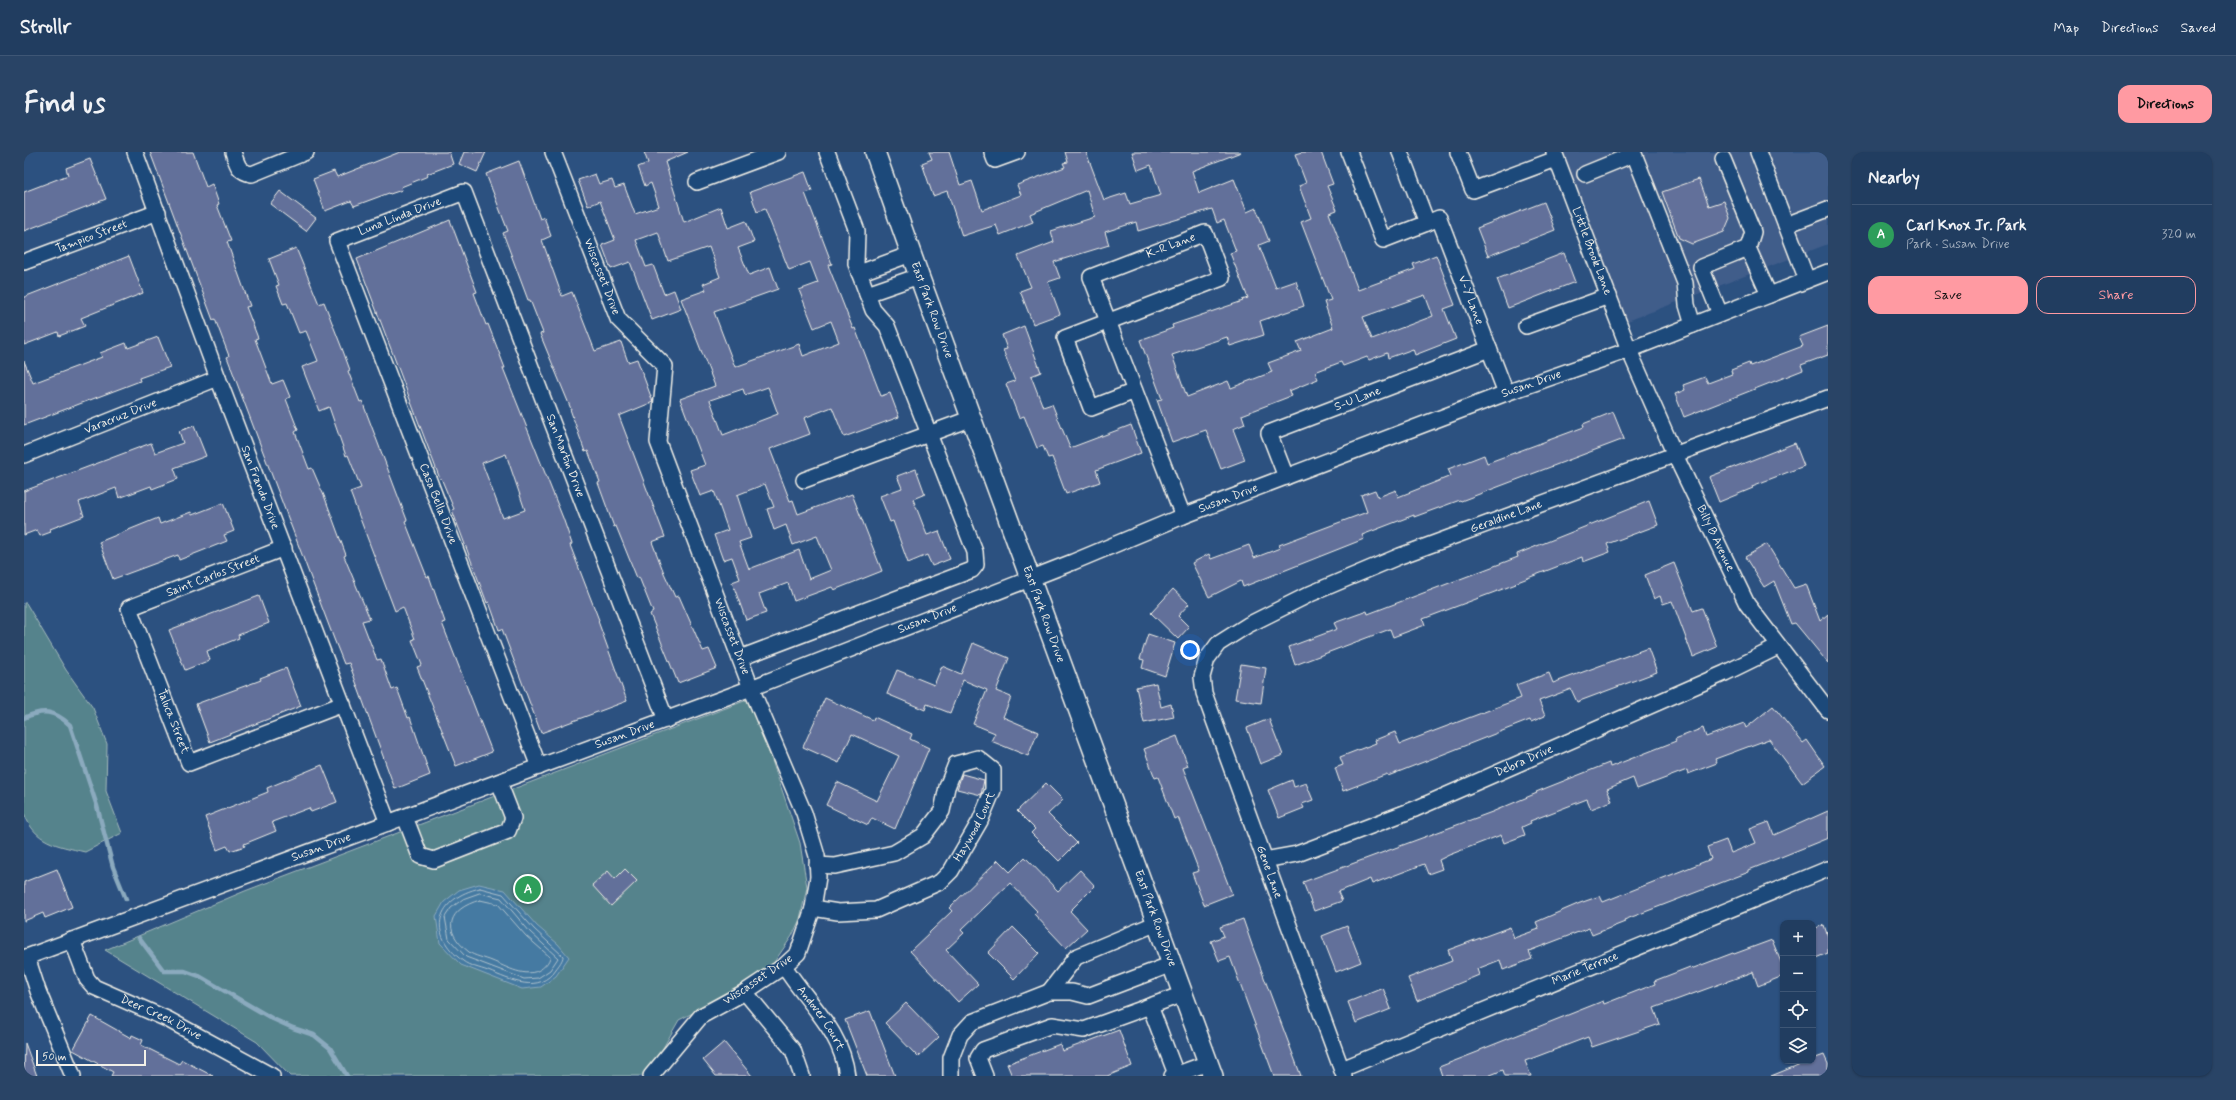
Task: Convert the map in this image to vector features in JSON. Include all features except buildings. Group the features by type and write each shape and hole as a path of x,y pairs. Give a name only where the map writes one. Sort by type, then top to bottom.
{"main road":[{"name":"East Park Row Drive","path":"875,152 919,276 1210,1069"}],"street":[{"name":"San Frando Drive","path":"134,152 158,212 218,378 388,823"},
{"path":"233,152 239,168 244,172 252,174 306,152"},
{"name":"Wiscasset Drive","path":"553,152 618,319 665,366 658,442 751,688 804,813 817,856 818,877 813,908 798,954 784,966 745,992 701,1016 651,1076"},
{"path":"697,182 778,152"},
{"path":"741,662 972,570 976,565 975,552 930,433 887,326 873,310 859,273 856,264 857,231 827,152"},
{"path":"992,152 995,160 1017,152"},
{"name":"V-Y Lane","path":"1349,152 1383,240 1439,218 1506,393"},
{"path":"1400,152 1427,223"},
{"path":"1458,152 1473,190 1555,156"},
{"path":"1758,152 1807,280"},
{"path":"1585,174 1637,153 1685,283 1687,305 1693,325"},
{"name":"Little Brook Lane","path":"1555,156 1629,350"},
{"path":"1723,159 1753,232 1748,248 1768,295"},
{"name":"Luna Linda Drive","path":"337,241 464,192"},
{"name":"San Martin Drive","path":"464,192 666,720"},
{"path":"1786,225 1828,209"},
{"name":"Tampico Street","path":"24,262 158,212"},
{"name":"K-R Lane","path":"1108,321 1222,278 1205,233 1091,277 1182,516"},
{"name":"Casa Bella Drive","path":"337,241 539,767"},
{"path":"1720,314 1701,267 1748,248"},
{"path":"859,273 911,254"},
{"name":"Susan Drive","path":"26,957 751,688 1031,578 1182,516 1506,393 1629,350 1828,272"},
{"path":"867,294 919,276"},
{"path":"1526,326 1608,296"},
{"path":"1108,321 1064,338 1091,408 1135,391"},
{"name":"S-U Lane","path":"1286,477 1270,433 1489,349"},
{"name":"Billy B Avenue","path":"1629,350 1747,604 1778,647 1828,710"},
{"name":"Varacruz Drive","path":"24,455 218,378"},
{"name":"Geraldine Lane","path":"1205,667 1207,659 1218,644 1248,625 1310,594 1400,556 1828,398"},
{"path":"804,480 972,418"},
{"name":"Saint Carlos Street","path":"142,603 284,548"},
{"name":"Taluca Street","path":"142,603 129,608 189,763 342,704"},
{"name":"Debra Drive","path":"1265,860 1297,854 1415,809 1725,673 1778,647"},
{"name":"Gene Lane","path":"1205,667 1202,677 1204,693 1343,1073"},
{"name":"Haywood Court","path":"813,908 838,912 876,910 940,882 951,871 980,821 993,790 993,770 978,758 956,764 947,787 942,811 923,836 894,853 835,866 817,865"},
{"path":"405,817 420,856 434,860 508,831 513,818 498,782"},
{"name":"Marie Terrace","path":"1343,1073 1828,869"},
{"path":"1049,992 1076,957 1157,923"},
{"name":"Deer Creek Drive","path":"72,940 87,979 94,987 167,1019 272,1076"},
{"path":"26,957 38,992 72,1076"},
{"path":"952,1076 951,1058 960,1035 972,1022 1049,992 1072,992 1088,996 1172,964"},
{"name":"Andover Court","path":"784,966 797,987 828,1023 845,1061 847,1076"},
{"path":"745,992 794,1050 802,1076"},
{"path":"985,1076 978,1058 983,1050 1052,1025 1084,1030 1183,994"},
{"path":"1150,1006 1174,1075 1210,1069"}],"shaded area":[{"path":"1561,152 1828,152 1828,244 1625,322"}],"green space":[{"path":"24,603 26,603 66,670 93,708 107,744 106,791 122,833 85,852 56,844 40,837 34,831 24,813"},
{"path":"747,700 763,734 800,843 807,887 800,919 792,936 764,977 679,1020 647,1076 290,1076 257,1042 105,950 245,891"}],"water":[{"path":"479,884 505,890 537,926 558,944 569,957 556,976 541,987 522,989 461,965 440,943 436,916 444,902 459,890"}],"waterway":[{"path":"24,718 37,713 48,712 59,716 70,725 97,806 113,867 126,899"},
{"path":"139,938 164,971 185,971 199,976 273,1019 314,1035 330,1048 347,1076"}],"place":[{"name":"Carl Knox Jr. Park","path":"528,889"}]}
